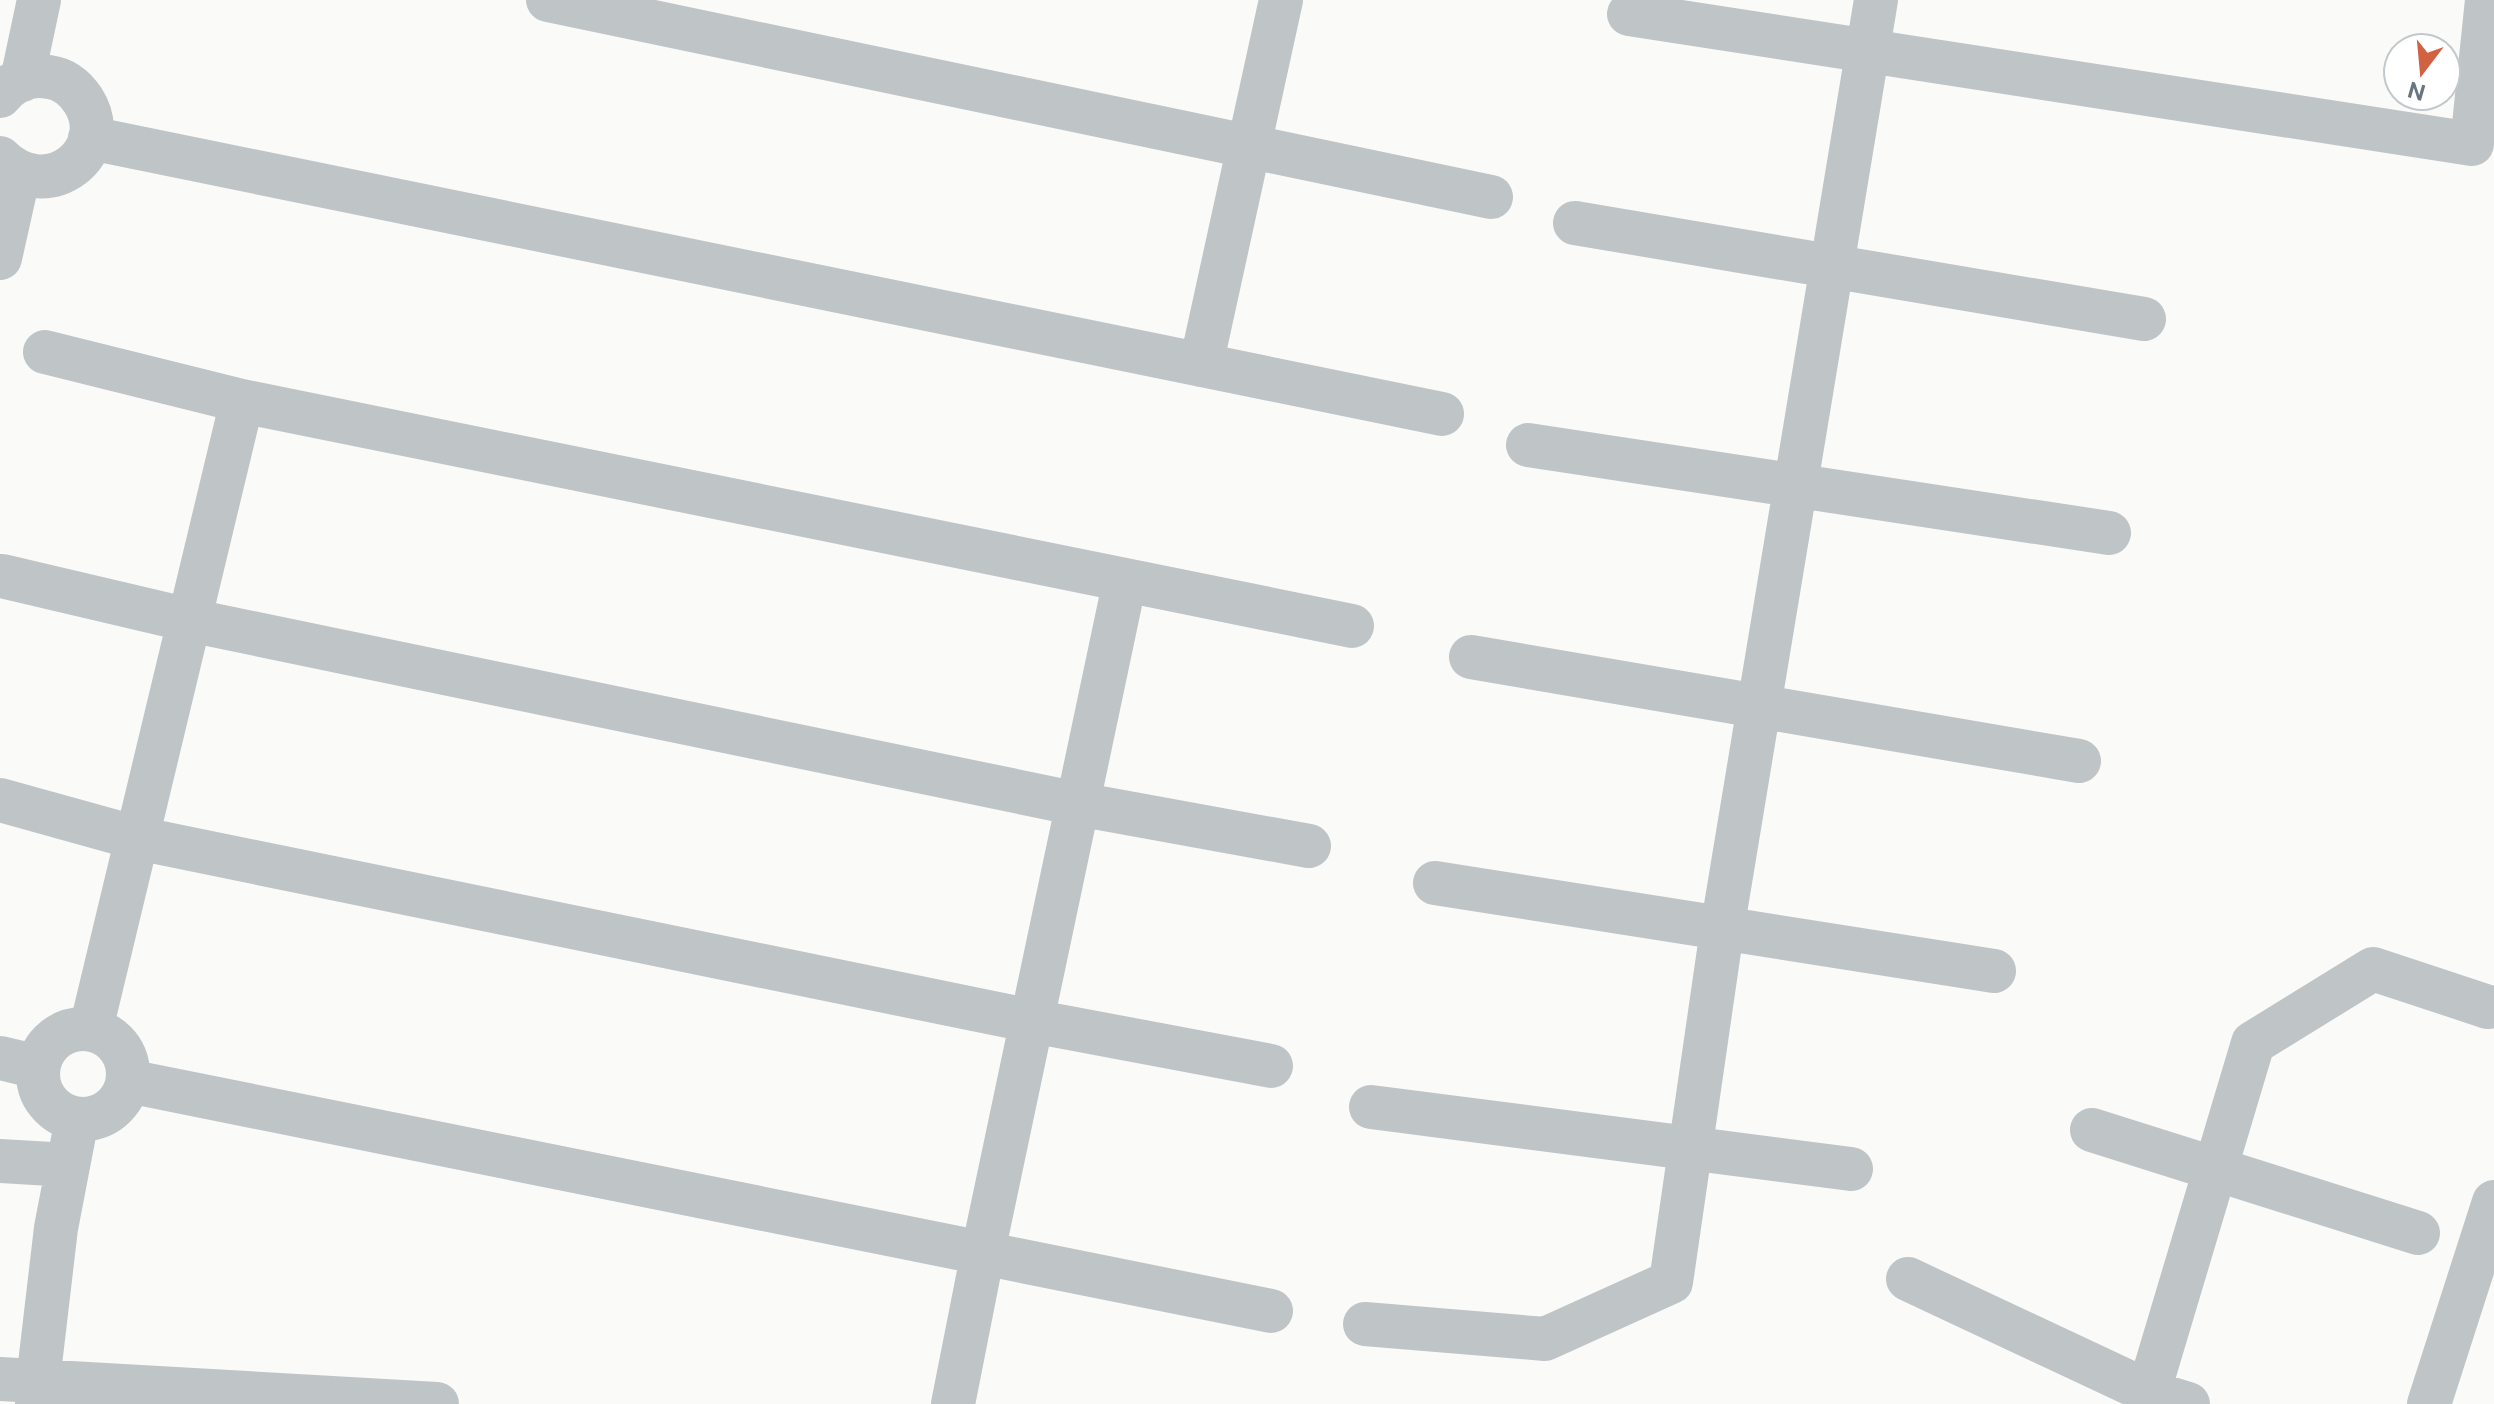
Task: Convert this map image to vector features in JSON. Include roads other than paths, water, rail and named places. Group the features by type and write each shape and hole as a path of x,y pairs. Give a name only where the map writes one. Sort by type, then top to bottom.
{"street":[{"path":"11,88 39,0"},
{"path":"548,0 1491,197"},
{"path":"1201,365 1281,0"},
{"path":"1365,1324 1545,1339 1671,1282 1722,930 1876,0"},
{"path":"1629,14 2472,144 2487,0"},
{"path":"0,258 10,165 44,178 59,174 74,165 84,153 90,138 91,121 87,106 78,92 65,82 32,76 11,88"},
{"path":"90,138 1442,414"},
{"path":"1575,223 2144,319"},
{"path":"45,352 242,401 1352,626"},
{"path":"91,1029 242,401"},
{"path":"1528,445 2109,533"},
{"path":"2,576 189,620 1078,804 1309,846"},
{"path":"953,1404 1125,580"},
{"path":"1471,657 2079,761"},
{"path":"0,800 137,838 1032,1021 1271,1066"},
{"path":"1435,883 1994,971"},
{"path":"1908,1279 2161,1400 2216,1169 2253,1043 2373,969 2488,1007"},
{"path":"91,1029 105,1033 126,1057 129,1072 127,1088 108,1112 93,1118 77,1119 52,1107 38,1082 19,1062 42,1053 62,1033 91,1029"},
{"path":"128,1081 1271,1311"},
{"path":"1371,1107 1851,1169"},
{"path":"77,1119 25,1388 437,1404"},
{"path":"2092,1130 2418,1233"},
{"path":"0,1161 68,1165"},
{"path":"2429,1404 2494,1202"}]}
